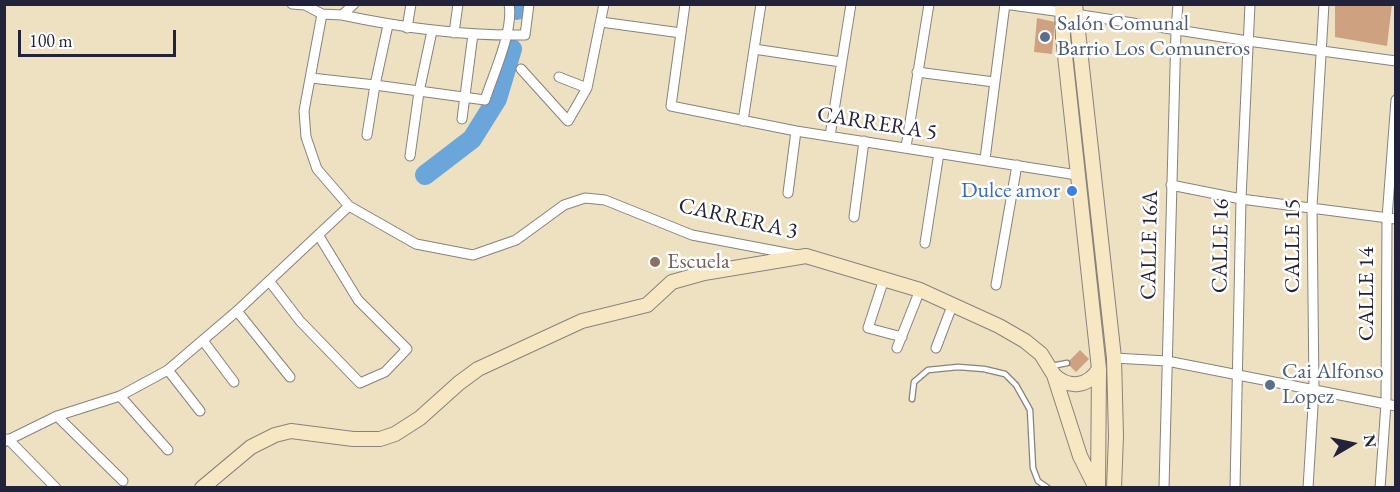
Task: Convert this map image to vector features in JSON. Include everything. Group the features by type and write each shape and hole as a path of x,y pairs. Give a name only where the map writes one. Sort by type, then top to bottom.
{"street":[{"path":"292,4 305,5 322,14 342,15 407,28 506,35 525,35 530,4"},
{"path":"342,15 354,4"},
{"path":"407,28 411,4"},
{"path":"454,33 458,4"},
{"path":"311,78 484,100 506,35 509,4"},
{"path":"521,69 568,121 587,88 604,4"},
{"path":"601,22 681,33 685,4"},
{"path":"743,121 760,4"},
{"path":"830,136 851,4"},
{"path":"906,147 929,4"},
{"name":"CALLE 16A","path":"1164,488 1178,4"},
{"name":"CALLE 16","path":"1235,488 1241,199 1250,4"},
{"name":"CALLE 15","path":"1308,488 1314,390 1312,207 1324,4"},
{"path":"985,159 1005,5 1069,9 1176,30 1395,61"},
{"path":"1069,9 1077,175 1096,362 1097,488"},
{"path":"1069,9 1118,358 1114,488"},
{"name":"CARRERA 3","path":"322,14 304,111 306,137 317,169 349,206 416,244 473,255 516,240 564,206 585,198 596,198 692,235 806,256 920,290 1025,341 1041,354 1052,371 1080,456 1097,488"},
{"path":"367,135 388,25"},
{"path":"410,156 419,92 432,31"},
{"name":"CARRERA 5","path":"681,33 671,106 796,131 1077,175"},
{"path":"462,119 473,34"},
{"path":"754,49 841,62"},
{"path":"917,72 994,82"},
{"path":"559,76 587,88"},
{"name":"CALLE 14","path":"1380,488 1391,405 1391,219 1395,100"},
{"path":"788,193 796,131"},
{"path":"854,217 864,141"},
{"path":"925,243 939,153"},
{"path":"996,285 1017,165"},
{"path":"1171,185 1241,199 1391,219"},
{"path":"56,488 6,440 57,416 120,396 168,370 204,342 349,206"},
{"path":"270,282 300,321 360,383 385,372 407,349 358,300 319,236"},
{"path":"202,488 251,447 275,435 291,431 352,439 380,439 395,434 420,418 478,369 582,321 647,305 672,282 704,273 806,256"},
{"path":"884,279 868,328 902,337"},
{"path":"897,348 920,290"},
{"path":"936,348 952,306"},
{"path":"237,311 290,377"},
{"path":"204,342 234,382"},
{"path":"1118,358 1167,361 1391,405"},
{"path":"1052,371 1065,383 1078,385 1091,380 1096,362"},
{"path":"168,370 200,411"},
{"path":"120,396 168,450"},
{"path":"57,416 123,481"}],"lane":[{"path":"1052,371 1067,363"},
{"path":"912,399 914,382 928,370 958,367 984,369 1005,375 1016,385 1030,410 1033,468 1038,480 1048,488"}],"building":[{"path":"1335,4 1392,4 1387,46 1335,37"},
{"name":"Salón Comunal Barrio Los Comuneros","path":"1037,18 1055,22 1052,54 1034,52"},
{"path":"1080,350 1089,359 1076,372 1067,363"}],"waterway":[{"path":"517,4 517,10"},
{"path":"425,175 472,139 497,99 512,49"}],"place":[{"name":"Salón Comunal Barrio Los Comuneros","path":"1045,37"},
{"name":"Dulce amor","path":"1072,191"},
{"name":"Escuela","path":"655,262"},
{"name":"Cai Alfonso Lopez","path":"1270,385"}]}
